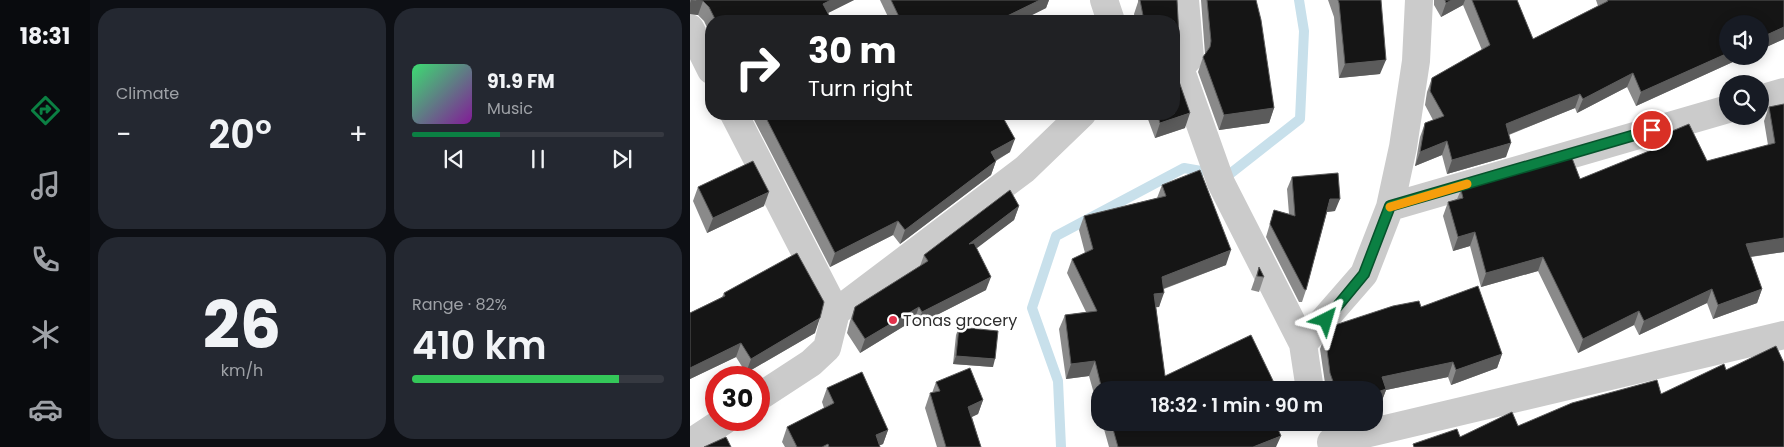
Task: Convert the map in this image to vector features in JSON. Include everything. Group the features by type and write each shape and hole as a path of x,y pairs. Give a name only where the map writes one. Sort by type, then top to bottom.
{"street":[{"path":"1104,0 1109,15"},
{"path":"1180,66 1190,58 1185,0"},
{"path":"1302,344 1364,274 1390,206 1403,147 1413,80 1419,0"},
{"path":"690,28 705,58"},
{"path":"1180,77 1221,183 1302,344 1308,381"},
{"path":"1769,96 1784,92"},
{"path":"1390,206 1719,111"},
{"path":"737,120 836,312"},
{"path":"770,391 811,363 827,348 836,312 1026,169 1076,120"},
{"path":"1328,437 1784,335"},
{"path":"690,443 708,431"}],"building":[{"path":"696,0 831,0 823,4 829,15 713,15 703,1"},
{"path":"891,0 1040,0 1009,15 898,15"},
{"path":"1140,0 1177,0 1178,15 1143,15"},
{"path":"1207,0 1256,0 1261,20 1274,108 1224,115 1203,57 1210,47 1211,41"},
{"path":"1338,0 1381,0 1386,60 1345,64"},
{"path":"1472,0 1517,0 1533,39 1607,0 1784,0 1784,27 1769,34 1769,15 1719,15 1719,57 1641,92 1633,73 1583,99 1580,94 1506,124 1511,143 1452,160 1447,141 1420,152 1425,123 1444,116 1430,91 1432,78 1490,45"},
{"path":"1180,84 1190,113 1180,116"},
{"path":"1784,104 1784,238 1746,244 1762,289 1718,305 1712,289 1644,321 1639,311 1583,339 1543,257 1486,273 1475,232 1458,237 1448,202 1463,198 1461,190 1572,158 1580,179 1669,143 1665,134 1689,124 1707,161 1775,143 1769,107"},
{"path":"767,120 1004,120 1015,139 991,152 996,161 905,230 898,221 835,253"},
{"path":"753,161 769,192 713,218 698,187"},
{"path":"1200,170 1231,250 1162,277 1164,293 1154,294 1165,376 1251,335 1273,381 1100,381 1095,361 1071,364 1065,315 1097,311 1072,259 1093,249 1084,216 1166,196 1162,185"},
{"path":"1338,173 1340,199 1330,199 1306,290 1270,224 1274,210 1295,216 1292,177"},
{"path":"1010,190 1019,206 969,244 974,243 991,277 922,312 919,307 865,339 852,319 855,307 928,261 924,255"},
{"path":"797,253 824,302 820,318 751,359 741,343 690,368 690,313 725,296 724,293"},
{"path":"1259,267 1264,277 1257,276"},
{"path":"1478,286 1502,354 1456,370 1453,362 1382,377 1386,389 1383,390 1383,381 1333,381 1325,335 1332,326 1393,306 1419,301 1421,307"},
{"path":"959,327 998,331 995,359 956,356"},
{"path":"1776,346 1784,363 1784,447 1414,447 1413,444 1457,429 1460,437 1512,412 1518,426 1572,403 1657,380 1661,394 1724,364 1726,370"},
{"path":"970,368 983,400 968,407 981,447 946,447 930,393 940,391 936,382"},
{"path":"862,372 888,430 876,435 880,447 829,447 828,444 822,447 797,447 787,427 834,403 827,388"},
{"path":"1114,431 1279,431 1281,436 1253,447 1118,447"},
{"path":"726,437 731,447 704,447"}],"waterway":[{"path":"1226,177 1300,119 1304,31 1299,0"},
{"path":"1061,447 1058,381 1032,308 1056,236 1184,168 1201,171"}],"slow traffic":[{"path":"1390,207 1467,184"}],"place":[{"name":"Tonas grocery","path":"893,320"}],"route":[{"path":"1326,320 1364,274 1390,206 1652,130"}]}
